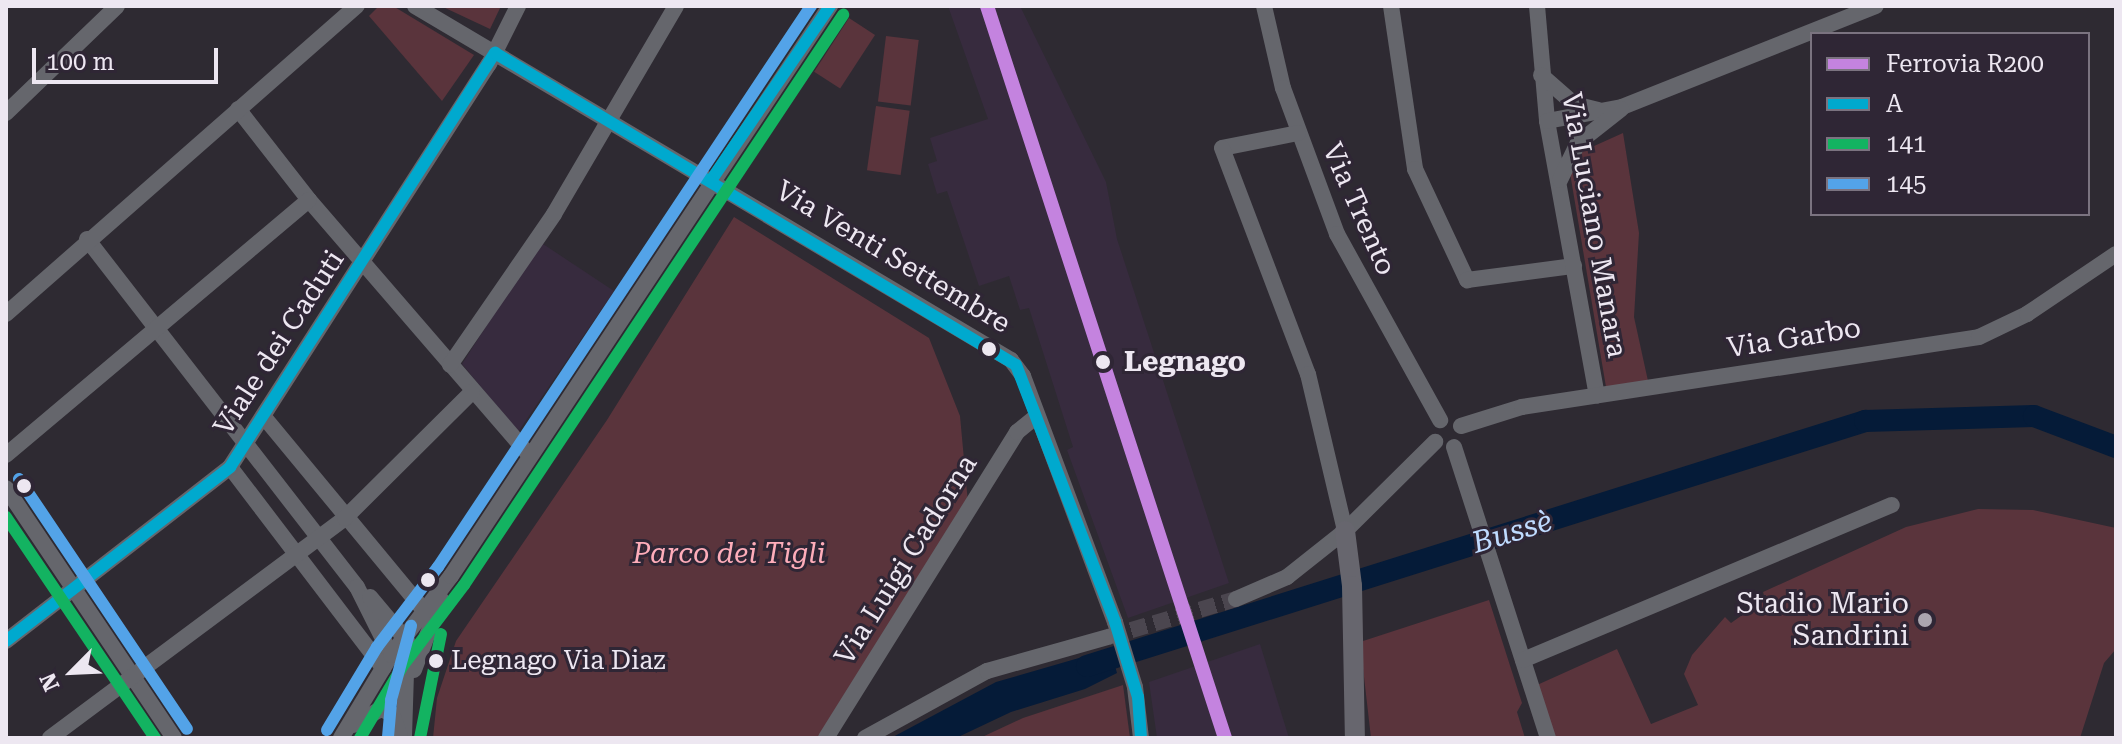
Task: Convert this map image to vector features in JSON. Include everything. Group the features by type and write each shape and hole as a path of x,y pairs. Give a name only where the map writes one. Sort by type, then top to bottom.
{"main road":[{"path":"1345,531 1350,561 1355,738"}],"street":[{"path":"6,113 117,6"},
{"path":"6,314 58,272 87,239 357,6"},
{"name":"Via Venti Settembre","path":"415,6 712,179 1011,360 1037,416"},
{"name":"Viale dei Caduti","path":"6,641 230,467 495,53 518,6"},
{"path":"450,365 554,214 676,6"},
{"path":"342,738 387,662 423,609 451,576 819,14 830,6"},
{"name":"Via Trento","path":"1264,6 1298,133 1337,234 1440,420"},
{"path":"1391,6 1415,169 1467,280 1574,266"},
{"name":"Via Luciano Manara","path":"1527,6 1597,395"},
{"name":"Via Luciano Manara","path":"1537,6 1540,69"},
{"path":"1811,32 1876,6"},
{"path":"1548,127 1625,106 1810,32"},
{"path":"1540,69 1574,104 1603,111"},
{"path":"1559,185 1571,152 1625,106"},
{"path":"238,109 309,200 530,456"},
{"path":"1548,127 1569,136 1595,129"},
{"path":"1298,133 1222,148 1308,374 1345,531"},
{"path":"6,455 309,200"},
{"path":"87,239 359,589 404,637 407,703"},
{"name":"Via Garbo","path":"1461,426 1522,407 1979,337 2027,314 2116,254"},
{"path":"50,738 345,518 472,392"},
{"path":"1037,416 1111,630 1135,687 1141,738"},
{"name":"Via Luigi Cadorna","path":"826,738 1017,432 1037,416"},
{"path":"264,417 423,609"},
{"path":"1435,442 1432,430 1440,420 1453,419 1461,426 1462,436 1454,447"},
{"path":"1236,599 1287,577 1345,531 1435,442"},
{"path":"1435,442 1454,447"},
{"path":"1454,447 1548,738"},
{"path":"230,467 296,553 387,662"},
{"path":"6,488 174,738"},
{"path":"1523,660 1892,505"},
{"path":"403,738 407,703 426,628 451,576"},
{"path":"359,589 387,662"},
{"path":"865,738 987,671 1111,630"},
{"path":"342,738 379,709 392,714 403,738"}],"shaded area":[{"path":"948,6 1020,6 1106,182 1117,239 1229,583 1128,618 1067,450 1073,447 1029,308 1020,310 1009,276 979,286 947,191 937,194 928,164 937,161 930,138 988,119"},
{"path":"540,242 614,291 518,432 462,364"},
{"path":"1260,644 1289,738 1157,738 1149,682"}],"green space":[{"path":"379,6 393,6 474,55 442,101 369,16"},
{"path":"441,6 501,6 490,29"},
{"path":"849,18 875,35 840,89 814,72"},
{"path":"886,36 919,40 911,106 878,102"},
{"path":"876,106 910,111 901,175 867,170"},
{"path":"1623,133 1639,233 1634,317 1648,381 1606,387 1570,173 1583,151"},
{"name":"Parco dei Tigli","path":"734,217 929,338 960,416 968,503 823,738 433,738 437,698 456,641 607,420"},
{"name":"Stadio Mario Sandrini","path":"1978,509 2033,510 2116,528 2116,649 2104,663 2080,738 1555,738 1537,685 1617,649 1651,724 1698,705 1684,674 1692,655 1725,617 1731,623 1765,599 1763,592 1906,527"},
{"path":"1489,600 1522,703 1517,712 1525,738 1371,738 1360,642"},
{"path":"1123,685 1130,738 980,738 1023,718"}],"water":[{"path":"1110,649 1117,673 1085,689 1011,712 956,738 891,738 996,682"}],"waterway":[{"name":"Bussè","path":"1087,666 1865,421 2034,416 2116,447"}],"tunnel":[{"path":"1108,637 1236,599"}],"rail line":[{"name":"R200","path":"987,6 1225,738"}],"transit line":[{"name":"145","path":"327,730 377,647 438,567 811,6"},
{"name":"A","path":"712,179 830,6"},
{"name":"141","path":"360,738 404,664 464,585 843,15"},
{"name":"A","path":"6,641 230,467 495,53 1016,365 1115,622 1138,697 1141,738"},
{"name":"145","path":"19,479 187,729"},
{"name":"141","path":"6,517 155,738"},
{"name":"145","path":"388,737 391,700 411,626"},
{"name":"141","path":"420,738 441,634"}],"place":[{"name":"Legnago","path":"1103,362"},
{"name":"Stadio Mario Sandrini","path":"1925,620"},
{"name":"Legnago Via Diaz","path":"436,661"}]}
